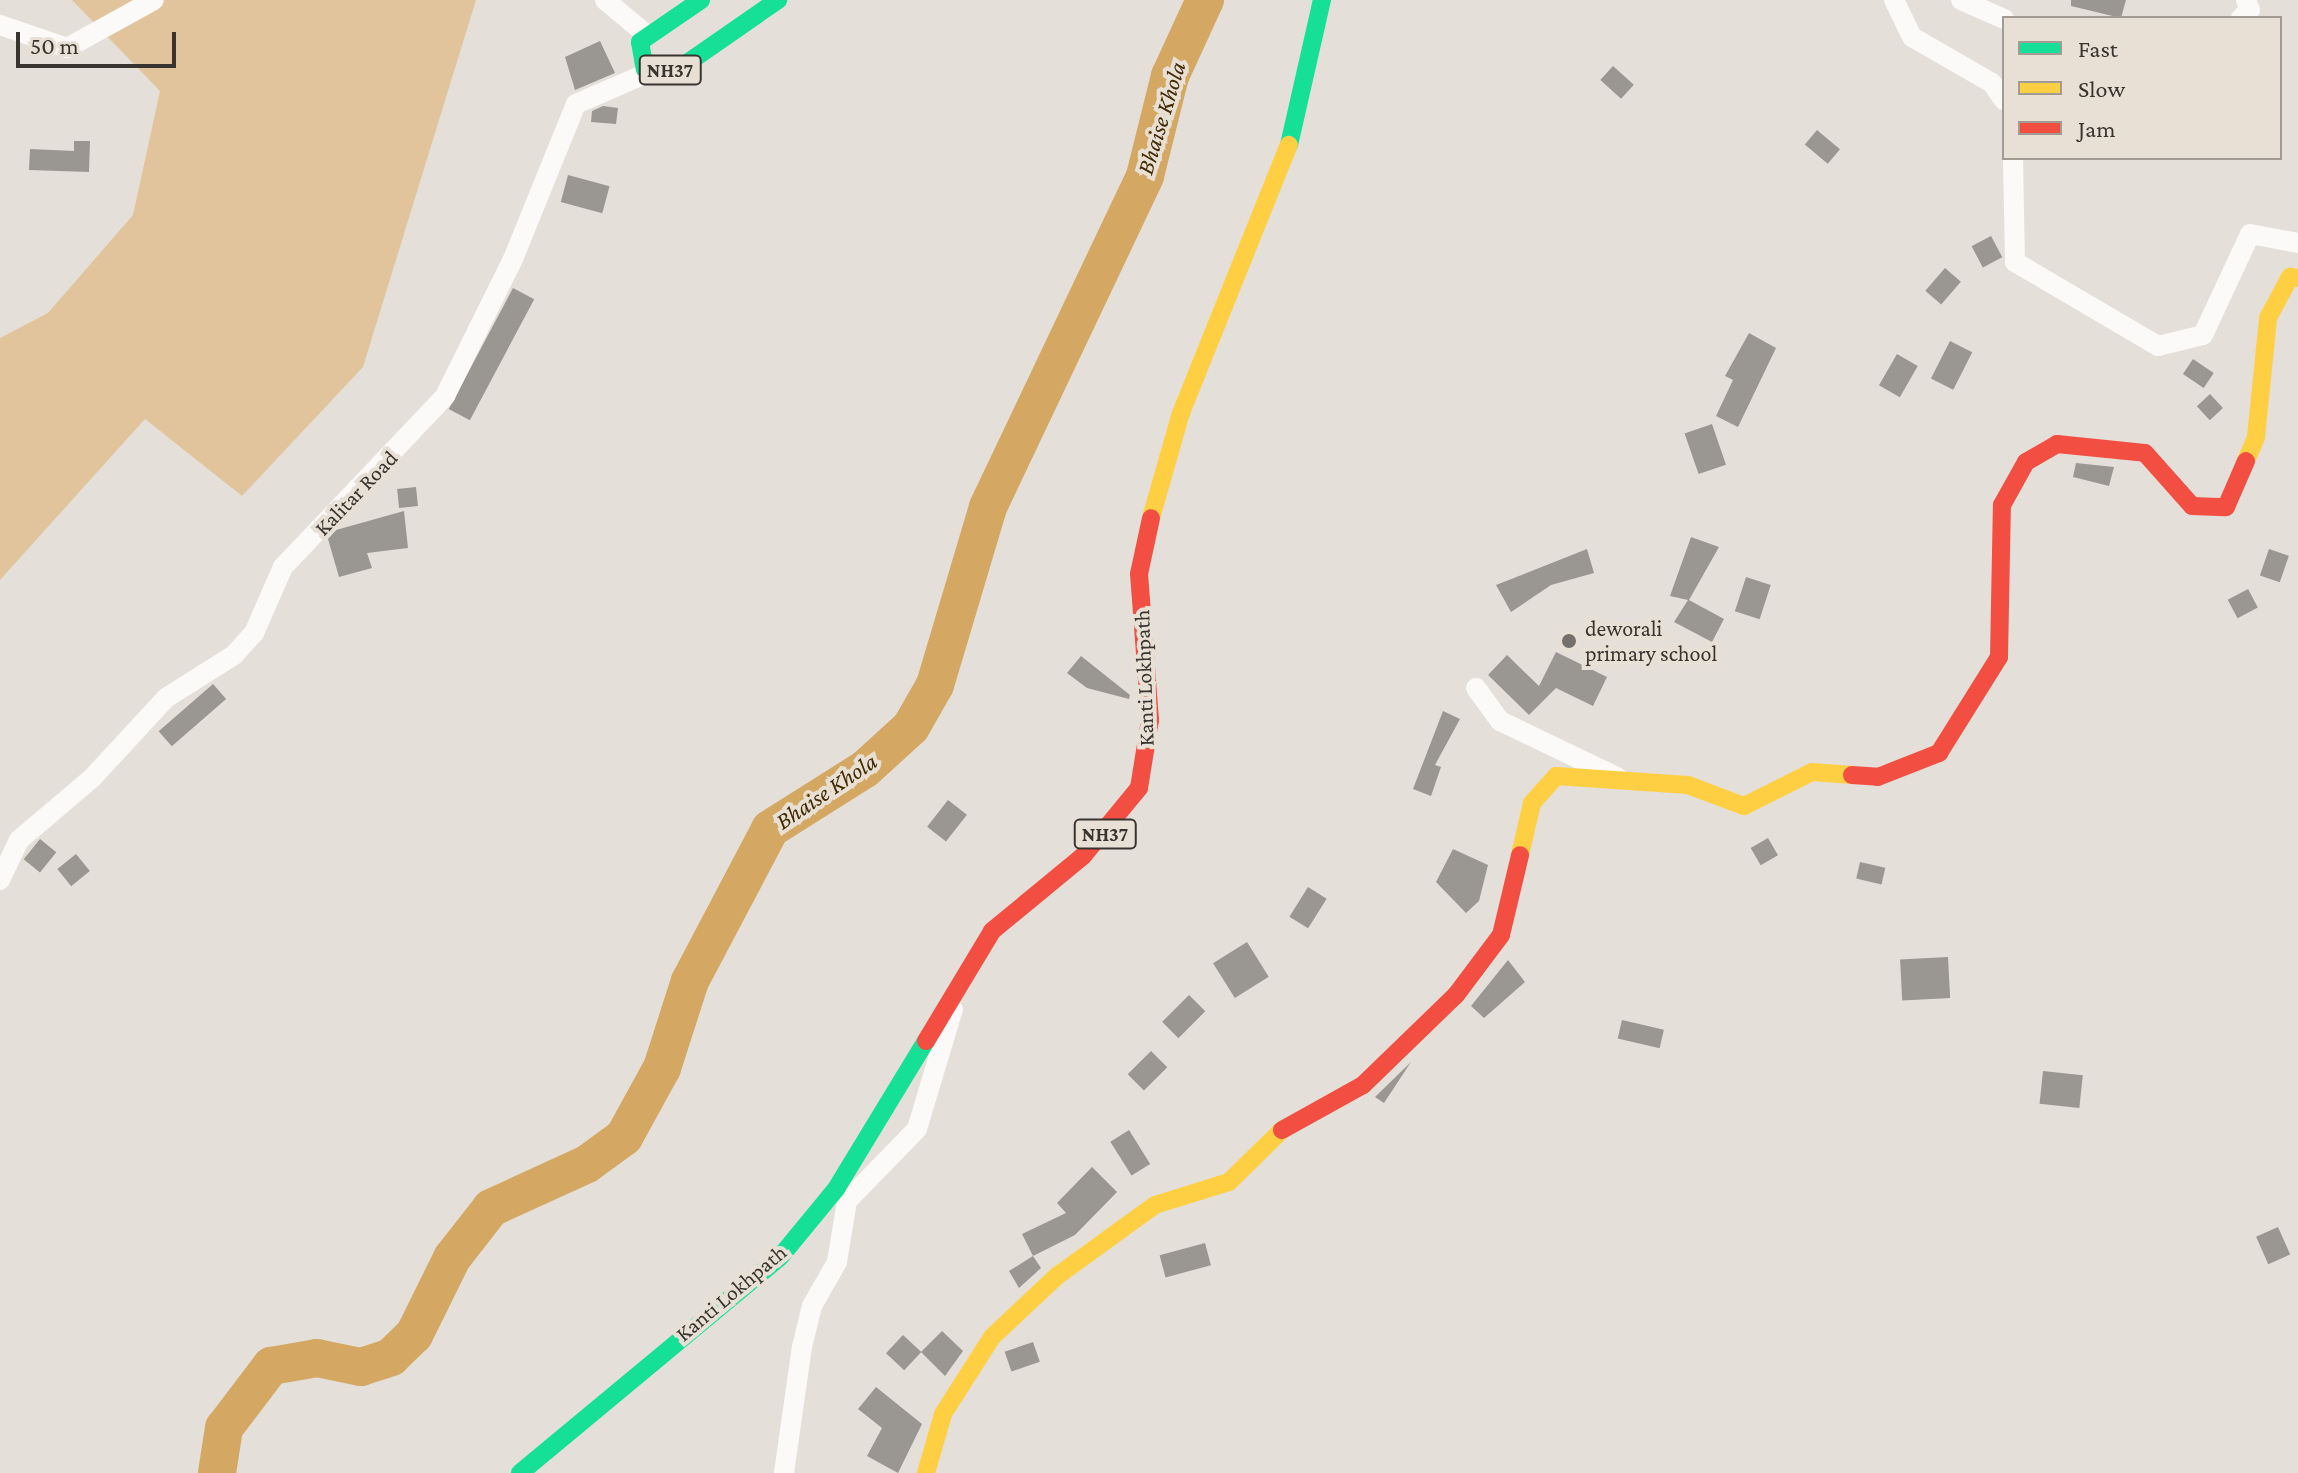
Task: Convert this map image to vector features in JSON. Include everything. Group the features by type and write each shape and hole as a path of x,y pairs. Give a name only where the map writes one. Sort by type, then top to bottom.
{"street":[{"path":"0,25 67,48 154,0"},
{"path":"605,0 647,35"},
{"name":"NH37","path":"701,0 647,35 637,56 652,71 683,66 778,0"},
{"name":"Kanti Lokhpath","path":"520,1473 780,1257 836,1189 992,931 1083,856 1139,788 1150,720 1139,574 1156,493 1181,413 1284,165 1322,0"},
{"path":"1894,0 1912,37 1992,83 2002,97"},
{"path":"1961,0 2002,18"},
{"name":"Kalitar Road","path":"0,880 19,840 92,778 166,698 234,655 254,633 283,567 445,396 513,259 576,104 652,71"},
{"path":"2013,160 2015,262 2158,346 2203,335 2250,234 2298,243"},
{"path":"926,1473 943,1414 984,1350 1057,1276 1155,1205 1229,1182 1289,1123 1363,1085 1456,995 1501,935 1532,803 1556,776 1631,785 1688,785 1744,806 1812,772 1878,777 1939,753 1999,657 2002,505 2026,462 2057,444 2145,453 2192,506 2226,507 2256,437 2268,318 2290,277 2298,278"},
{"path":"1476,688 1500,721 1631,785"},
{"path":"784,1473 802,1347 812,1306 837,1262 847,1201 917,1129 957,991"}],"shaded area":[{"path":"72,0 476,0 363,367 242,496 145,419 0,580 0,338 48,313 133,215 160,91"}],"building":[{"path":"2071,0 2126,0 2122,16 2071,6"},
{"path":"600,41 615,73 575,90 565,57"},
{"path":"1613,66 1634,85 1621,99 1600,80"},
{"path":"603,106 618,108 616,124 591,122 592,111"},
{"path":"1817,130 1840,149 1828,164 1805,145"},
{"path":"74,141 90,141 89,172 29,170 30,149 74,151"},
{"path":"568,175 610,186 602,213 561,202"},
{"path":"1991,236 2002,257 1983,268 1972,246"},
{"path":"1945,268 1961,282 1941,304 1925,291"},
{"path":"513,288 534,299 470,420 449,409"},
{"path":"1749,333 1776,348 1738,427 1716,416 1733,380 1725,376"},
{"path":"1950,341 1972,352 1953,390 1931,378"},
{"path":"1897,354 1918,366 1900,397 1879,385"},
{"path":"2193,359 2214,373 2204,388 2183,374"},
{"path":"2210,394 2223,408 2210,420 2197,406"},
{"path":"1712,424 1726,465 1699,474 1685,433"},
{"path":"2076,463 2114,467 2109,486 2073,477"},
{"path":"416,487 418,506 399,508 397,489"},
{"path":"404,511 408,548 367,553 372,568 339,577 328,539 336,530"},
{"path":"1691,537 1719,547 1689,600 1724,619 1712,642 1674,622 1688,600 1670,596"},
{"path":"1587,549 1594,573 1551,585 1511,612 1496,585"},
{"path":"2269,549 2289,556 2280,582 2260,575"},
{"path":"1746,577 1771,585 1760,619 1735,611"},
{"path":"2248,589 2258,608 2238,618 2228,600"},
{"path":"1556,652 1607,677 1593,706 1556,688 1529,715 1488,675 1507,655 1539,686"},
{"path":"1081,656 1130,695 1129,699 1087,688 1067,673"},
{"path":"213,684 226,699 172,746 159,731"},
{"path":"1443,711 1460,719 1435,765 1441,767 1431,796 1413,789"},
{"path":"948,800 967,815 946,842 927,827"},
{"path":"1768,838 1778,855 1761,865 1751,848"},
{"path":"40,839 56,852 40,872 24,859"},
{"path":"1453,849 1488,865 1479,901 1466,913 1436,882"},
{"path":"76,854 90,871 71,886 57,869"},
{"path":"1860,862 1885,868 1882,884 1856,879"},
{"path":"1308,887 1327,899 1308,928 1289,917"},
{"path":"1247,942 1269,977 1235,998 1213,963"},
{"path":"1948,957 1950,998 1902,1000 1900,960"},
{"path":"1508,960 1525,982 1484,1018 1471,1006"},
{"path":"1189,995 1205,1011 1178,1038 1162,1022"},
{"path":"1622,1020 1664,1030 1660,1048 1618,1039"},
{"path":"1151,1051 1167,1067 1144,1091 1128,1074"},
{"path":"1411,1062 1384,1103 1375,1097"},
{"path":"2043,1071 2083,1075 2079,1108 2040,1104"},
{"path":"1129,1130 1150,1164 1132,1176 1110,1142"},
{"path":"1092,1167 1117,1192 1075,1235 1033,1256 1022,1234 1066,1213 1057,1203"},
{"path":"2278,1227 2290,1254 2268,1264 2256,1237"},
{"path":"1205,1243 1211,1265 1166,1277 1160,1255"},
{"path":"1033,1256 1041,1268 1019,1288 1009,1271"},
{"path":"942,1331 963,1351 945,1376 921,1352"},
{"path":"903,1335 921,1352 904,1370 886,1353"},
{"path":"1033,1342 1040,1362 1011,1372 1005,1352"},
{"path":"876,1387 922,1424 898,1473 867,1456 882,1428 858,1409"}],"waterway":[{"name":"Bhaise Khola","path":"217,1473 224,1428 271,1366 317,1358 361,1367 391,1357 414,1335 452,1258 491,1208 587,1164 624,1137 662,1068 690,981 770,829 865,769 911,727 935,685 988,507 1145,176 1170,76 1205,0"}],"traffic: fast":[{"path":"701,0 640,42 645,69 683,66 778,0"},
{"path":"1289,145 1322,0"},
{"path":"520,1473 780,1257 836,1189 926,1041"}],"traffic: slow":[{"path":"1151,518 1181,413 1289,145"},
{"path":"2246,461 2256,437 2268,318 2290,277 2298,278"},
{"path":"1520,855 1532,803 1556,776 1688,785 1744,806 1812,772 1852,775"},
{"path":"926,1473 943,1414 992,1337 1057,1276 1155,1205 1229,1182 1282,1130"}],"traffic: jam":[{"path":"1852,775 1878,777 1939,753 1999,657 2002,505 2026,462 2057,444 2145,453 2192,506 2226,507 2246,461"},
{"path":"926,1041 992,931 1083,856 1139,788 1150,720 1139,574 1151,518"},
{"path":"1282,1130 1363,1085 1456,995 1501,935 1520,855"}],"place":[{"name":"deworali primary school","path":"1569,641"}]}
